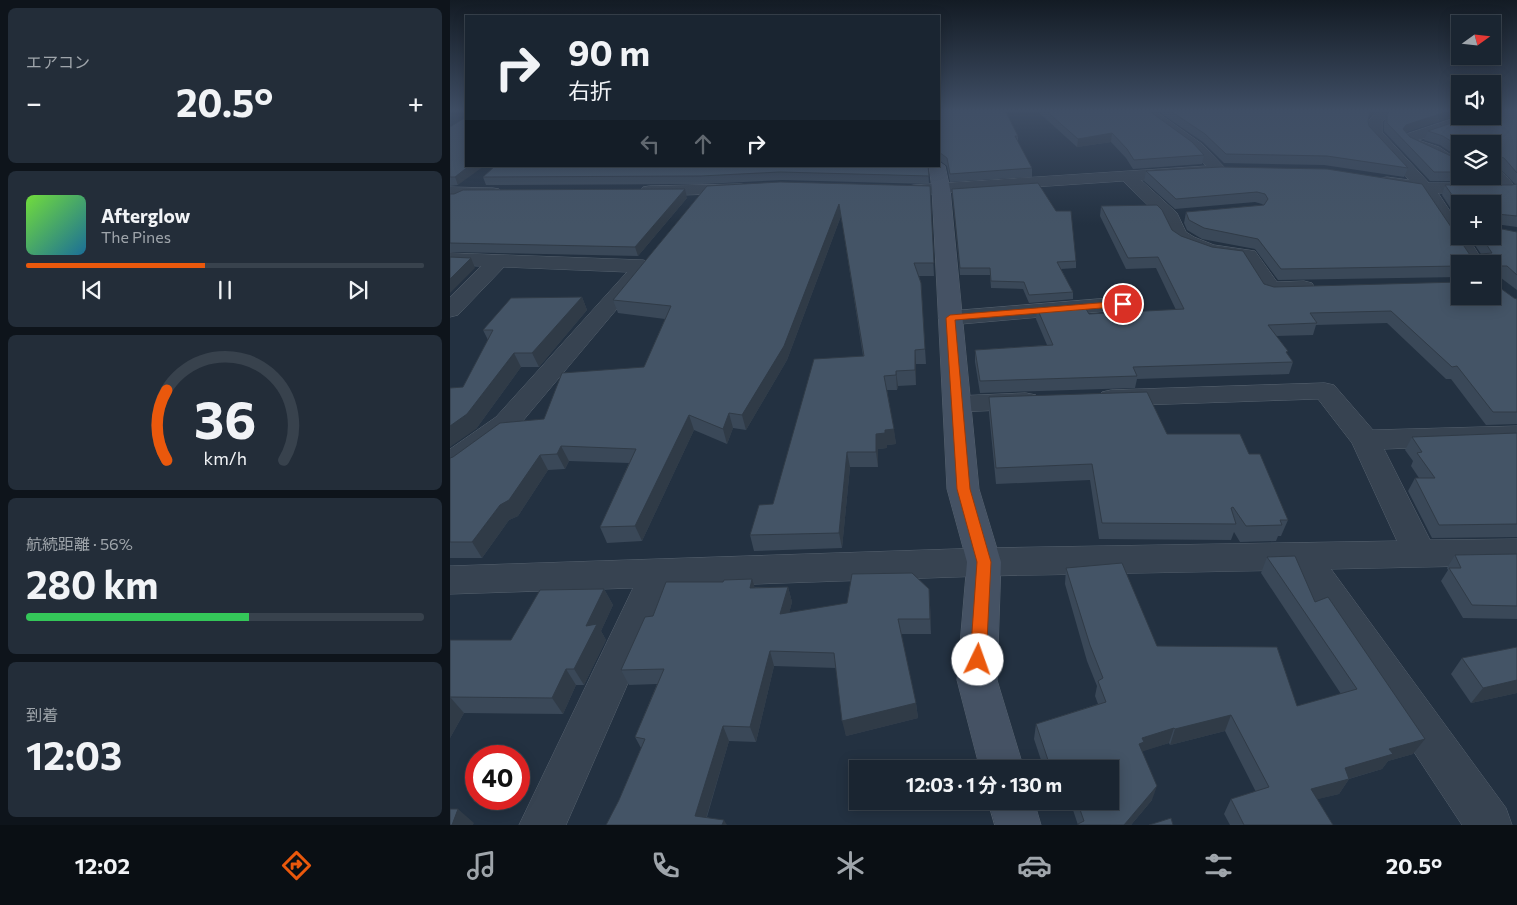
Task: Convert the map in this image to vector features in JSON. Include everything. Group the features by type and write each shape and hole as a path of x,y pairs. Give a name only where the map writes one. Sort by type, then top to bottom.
{"street":[{"path":"1198,148 1219,170"},
{"path":"1388,148 1425,188 1451,222"},
{"path":"1430,148 1451,161"},
{"path":"1501,165 1509,165"},
{"path":"898,190 939,178 1126,175 1238,170"},
{"path":"1126,175 1180,216 1178,235 1187,241 1210,250 1248,255 1271,289 1321,288"},
{"path":"454,196 483,177"},
{"path":"939,178 958,404 963,489 984,562 977,680 999,760"},
{"path":"1370,179 1425,188 1512,188"},
{"path":"1501,179 1512,188"},
{"path":"635,192 762,188"},
{"path":"687,213 703,191"},
{"path":"454,196 509,193"},
{"path":"450,259 498,261 650,258 506,423 450,464"},
{"path":"450,310 498,261"},
{"path":"950,318 1123,304"},
{"path":"1087,399 1325,391 1365,440 1420,554"},
{"path":"958,404 1047,401"},
{"path":"1365,440 1517,435"},
{"path":"450,580 984,562 1517,552"},
{"path":"1303,556 1489,825"},
{"path":"542,825 658,573"},
{"path":"1014,810 1018,825"}],"building":[{"path":"450,148 465,148 465,167 468,167 455,177 450,177"},
{"path":"940,148 1022,148 1032,168 950,174 947,158 940,153"},
{"path":"1198,148 1204,155 1134,160 1127,149"},
{"path":"1220,148 1390,148 1408,168 1327,156 1226,154"},
{"path":"1411,148 1435,148 1451,156 1451,172 1434,172"},
{"path":"1501,148 1517,148 1517,173 1504,158 1501,157"},
{"path":"494,167 928,167 929,176 780,172 701,176 483,177"},
{"path":"1221,167 1327,169 1422,184 1451,227 1451,245 1463,245 1470,255 1451,255 1451,266 1281,269 1258,239 1204,228 1189,220 1186,212 1264,205 1268,199 1265,194 1257,192 1176,199 1146,171"},
{"path":"780,182 930,186 934,263 914,263 921,283 925,349 915,350 915,370 896,371 896,375 884,376 894,429 876,434 876,452 847,452 839,533 750,535 759,505 773,504 814,359 864,356 839,204 784,346 742,415 729,413 723,429 689,415 635,526 600,527 636,449 561,446 557,454 540,455 509,500 500,505 472,542 450,542 450,458 500,423 544,419 562,373 644,367 671,306 613,300 707,186"},
{"path":"1038,183 1056,211 1071,211 1076,261 1057,262 1073,292 1029,295 1024,282 991,281 990,268 960,268 952,189"},
{"path":"1517,184 1517,216 1501,214 1501,195 1452,195 1445,185 1501,185"},
{"path":"685,189 635,247 450,243 450,194 463,190"},
{"path":"1157,205 1162,210 1172,230 1181,236 1212,247 1243,251 1264,284 1274,287 1451,282 1451,305 1501,305 1501,289 1517,299 1517,412 1493,412 1457,366 1452,367 1391,311 1310,313 1317,323 1268,325 1288,351 1286,352 1293,362 1133,367 1137,376 980,381 975,350 1053,345 1037,308 1083,304 1089,314 1184,309 1158,257 1128,258 1101,206"},
{"path":"1501,229 1517,232 1517,275 1507,266 1501,266 1501,255 1470,255 1492,253 1487,245 1501,245"},
{"path":"450,257 471,258 450,279"},
{"path":"582,297 532,353 514,353 467,414 450,426 450,388 463,387 493,330 483,330 511,298"},
{"path":"1147,392 1167,434 1240,434 1249,454 1260,454 1288,520 1280,520 1282,525 1246,526 1233,507 1231,508 1236,524 1102,523 1092,464 996,468 989,397"},
{"path":"1517,433 1517,524 1439,525 1415,478 1435,478 1417,453 1422,452 1412,437"},
{"path":"1517,554 1517,606 1472,605 1449,568 1461,568 1455,555"},
{"path":"1295,556 1315,602 1328,597 1425,739 1389,749 1393,754 1345,768 1349,779 1311,789 1333,825 1244,825 1231,799 1269,787 1231,715 1174,728 1142,738 1144,742 1139,744 1157,786 1124,825 1078,825 1084,821 1080,810 1119,810 1119,760 1048,760 1036,724 1106,702 1098,681 1103,678 1090,645 1066,568 1122,563 1157,646 1277,647 1297,706 1357,689 1267,557"},
{"path":"912,573 929,589 930,619 898,619 916,703 842,721 834,653 770,651 750,727 723,726 695,816 724,820 722,825 606,825 619,800 645,739 635,737 664,669 621,670 645,617 653,616 666,582 723,582 724,580 752,579 750,588 788,587 780,614 847,603 852,574"},
{"path":"604,589 586,626 597,624 574,669 566,669 552,698 450,697 450,640 511,640 540,590"},
{"path":"1517,647 1517,680 1483,688 1462,658"},
{"path":"450,809 458,809 452,825 450,825"},
{"path":"1171,818 1173,825 1149,825"}],"route":[{"path":"978,660 984,562 963,489 950,318 1123,304"}]}
